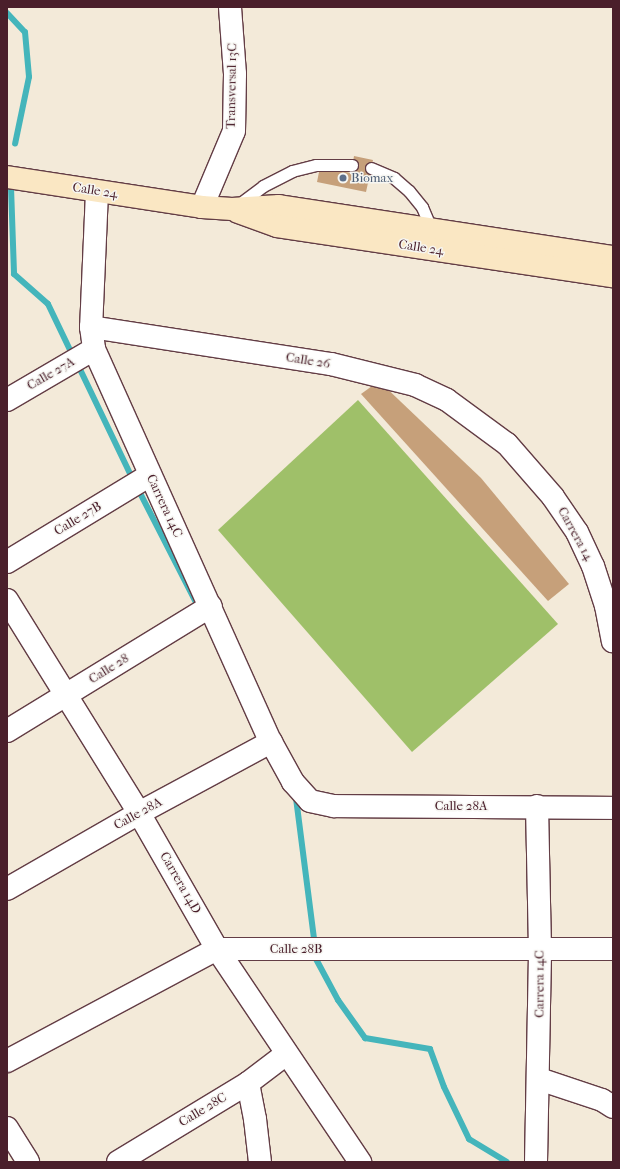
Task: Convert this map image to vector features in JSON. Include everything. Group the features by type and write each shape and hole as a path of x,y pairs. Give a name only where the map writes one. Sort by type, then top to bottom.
{"main road":[{"name":"Calle 24","path":"7,177 97,192 232,210 277,226 431,239 613,257"},
{"name":"Calle 24","path":"431,239 613,276"}],"street":[{"name":"Transversal 13C","path":"202,207 234,131 234,8"},
{"name":"Carrera 14C","path":"97,192 91,327 94,349 271,742 293,782 310,800"},
{"name":"Calle 26","path":"91,327 331,364 376,374 415,385 447,400 507,444"},
{"name":"Calle 27A","path":"7,400 94,349"},
{"name":"Carrera 14","path":"507,444 553,497 577,532 593,566 606,606 613,641"},
{"name":"Calle 27B","path":"7,562 150,475"},
{"name":"Carrera 14D","path":"7,600 139,813 217,949 286,1054 360,1162"},
{"name":"Calle 28","path":"7,731 211,606"},
{"name":"Calle 28A","path":"7,889 139,813 271,742"},
{"name":"Calle 28A","path":"310,800 334,806 537,806 613,808"},
{"name":"Carrera 14C","path":"536,1162 539,1079 540,949 537,806"},
{"name":"Calle 28B","path":"7,1061 217,949 613,949"},
{"name":"Calle 28C","path":"118,1162 141,1156 248,1083 286,1054"},
{"path":"539,1079 602,1100 613,1107"},
{"path":"248,1083 255,1119 260,1162"},
{"path":"7,1128 28,1162"}],"lane":[{"path":"232,210 263,186 292,172 316,165 352,165"},
{"path":"371,168 394,178 409,191 422,207 431,239"}],"green space":[{"path":"358,400 558,624 412,752 218,530"}],"building":[{"name":"Biomax","path":"354,156 373,160 366,192 317,182 320,167 351,173"},
{"path":"379,381 481,478 569,584 548,601 361,394"}],"waterway":[{"path":"7,13 25,32 29,77 15,144"},
{"path":"11,187 14,274 48,304 70,350"},
{"path":"77,363 132,478"},
{"path":"138,489 199,608"},
{"path":"296,798 314,938"},
{"path":"316,959 338,1000 365,1038 430,1049 444,1087 469,1139 507,1162"}],"place":[{"name":"Biomax","path":"343,178"}]}
